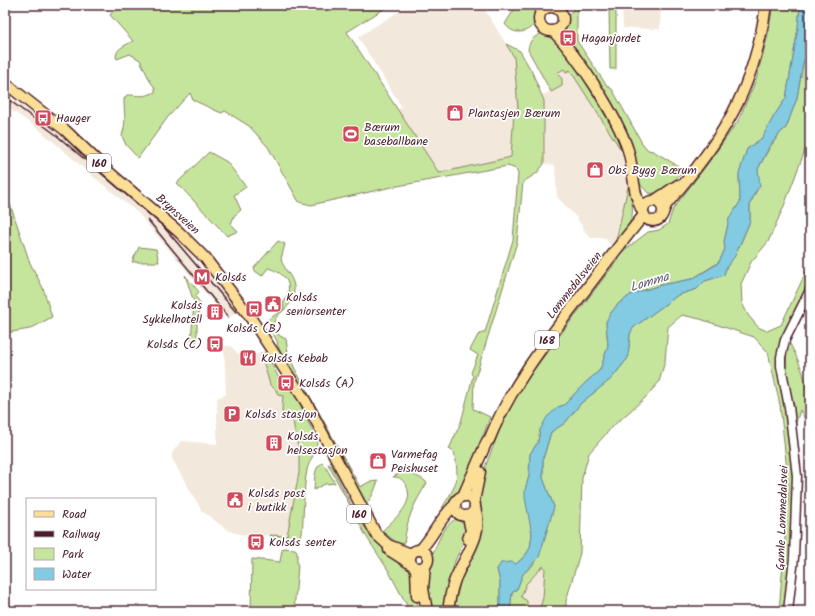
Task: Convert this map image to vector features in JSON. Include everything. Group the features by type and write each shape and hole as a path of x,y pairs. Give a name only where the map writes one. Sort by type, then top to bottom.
{"main road":[{"name":"168","path":"654,221 661,217 666,205 720,138 742,96 758,52 766,5"},
{"path":"544,8 557,9 561,12 563,16 558,28 545,29 542,26 540,22 544,8"},
{"path":"558,28 619,129 628,150 636,194 644,213 649,220 654,221"},
{"name":"Brynsveien","path":"5,83 65,130 110,173 179,232 200,253 248,314 317,420 376,534 386,544 419,552"},
{"name":"168","path":"644,213 645,205 689,176"},
{"path":"634,178 642,192 652,201 660,204 663,213"},
{"name":"Lommedalsveien","path":"448,611 458,564 470,534 471,526 466,508 489,440 506,400 524,372 644,213"},
{"name":"Lommedalsveien","path":"618,248 638,231 654,221"},
{"name":"Brynsveien","path":"300,395 331,460 365,524 388,550 417,566"},
{"name":"Lommedalsveien","path":"466,508 470,497 463,496 486,441 489,440"},
{"path":"427,611 417,566 409,559 419,552 429,540 441,518 466,508"},
{"path":"417,566 429,559 419,552"},
{"path":"417,566 417,592 421,611"}],"street":[{"name":"Gamle Lommedalsvei","path":"788,611 794,558 797,476 789,407 781,366 781,357 785,340 810,290"}],"shaded area":[{"path":"409,5 482,5 514,57 519,110 514,112 511,157 439,173 397,110 402,107 358,37"},
{"path":"622,5 661,5 660,29 623,28"},
{"path":"564,69 570,70 621,150 628,187 615,245 613,248 605,238 591,238 587,234 577,218 557,197 555,165 544,164 545,137 542,95 562,86 557,73"},
{"path":"5,94 45,122 168,226 238,311 227,319 138,213 41,131 5,105"},
{"path":"224,346 231,346 238,354 251,356 261,353 270,385 283,396 282,409 284,417 292,416 299,453 299,473 287,536 246,535 235,533 226,529 202,511 172,459 172,453 181,441 217,444 217,398 226,395"},
{"path":"543,566 545,568 543,598 539,611 533,611 527,608 521,597 526,584"}],"green space":[{"path":"119,5 390,5 347,32 439,173 511,157 514,112 518,109 514,57 506,44 520,51 532,72 544,101 544,164 537,173 523,182 517,242 474,382 473,409 490,417 467,480 447,507 442,508 454,487 457,476 454,452 449,449 461,422 473,376 471,373 478,355 470,350 478,335 485,332 513,240 518,174 516,169 508,166 392,187 311,205 299,202 268,147 249,126 225,111 222,113 219,112 193,100 190,93 168,117 138,158 126,145 122,136 125,121 124,99 127,95 141,96 151,94 155,92 155,88 140,60 130,54 117,59 116,57 116,54 120,49 133,41 110,15"},
{"path":"517,5 537,5 537,19 533,25 523,32 516,32 505,24"},
{"path":"578,5 583,5 583,9 577,11 577,41 607,86 612,89 642,143 648,150 653,151 683,169 673,183 664,190 648,193 640,184 636,172 564,31 566,17"},
{"path":"609,5 616,5 616,69 610,69"},
{"path":"773,5 800,5 798,28 786,98 762,138 747,149 739,174 740,202 729,219 724,242 725,249 719,262 692,279 661,285 632,294 618,304 610,314 606,322 608,346 600,370 564,405 558,407 540,430 538,442 530,454 529,476 525,490 532,534 530,548 525,556 516,564 497,569 500,582 500,611 453,611 463,572 478,545 483,526 479,501 484,470 502,423 521,386 626,249 648,232 659,230 668,224 673,209 738,121 756,80 768,35"},
{"path":"542,33 555,35 577,67 618,137 621,150 570,70 566,72 564,69 557,73 562,79 562,86 551,92 528,50 532,39"},
{"path":"810,46 810,137 784,206 768,242 751,262 741,284 742,303 748,315 758,327 767,331 781,325 810,263 810,283 779,348 783,392 793,458 794,523 785,611 779,611 789,489 780,405 768,352 754,337 700,319 682,315 668,327 665,361 659,382 645,398 613,426 589,453 582,478 580,553 566,601 566,607 572,611 539,611 543,598 545,568 543,566 526,584 521,597 527,601 527,608 533,611 510,611 512,593 517,589 523,574 533,565 541,550 554,507 543,478 543,459 551,432 565,423 581,403 611,379 628,358 630,334 633,328 678,295 697,289 705,281 724,275 726,268 740,245 750,221 750,204 757,190 758,169 770,147 781,132 786,128 797,98 803,63"},
{"path":"209,152 227,162 246,187 234,195 241,210 234,216 231,224 238,231 227,236 177,183"},
{"path":"628,187 632,206 631,218 626,229 615,245"},
{"path":"5,189 30,263 43,288 52,317 30,329 5,333"},
{"path":"278,241 285,244 281,259 293,283 294,294 288,306 276,318 273,328 280,336 286,339 288,353 295,369 360,487 369,482 378,481 368,502 363,502 352,482 356,480 352,473 347,475 284,360 277,344 278,343 266,321 284,309 283,304 288,292 288,286 284,277 275,271 268,268 262,276 255,271 254,268"},
{"path":"139,247 156,249 159,262 132,262"},
{"path":"185,275 199,292 195,296 201,304 197,318 197,341 191,342 194,302"},
{"path":"789,342 803,374 809,405 810,429 800,410 796,423 796,435 786,377"},
{"path":"261,353 266,353 283,386 287,384 295,393 317,441 316,448 308,466 306,478 302,534 297,540 293,541 273,539 270,535 287,536 299,473 299,453 292,416 283,417 283,396 278,395 276,390 270,385"},
{"path":"322,463 335,483 325,484 314,490 316,471"},
{"path":"328,464 332,466 351,504 374,539 403,563 411,572 419,611 410,611 388,570 366,536"},
{"path":"404,471 427,483 411,512 404,544 397,543 382,531 398,516 406,505 408,492 406,485 401,479 393,477"},
{"path":"461,518 467,525 466,537 455,561 443,611 429,611 426,583 431,559 439,540 449,524"},
{"path":"284,548 295,549 297,551 298,565 294,611 251,611 252,559 280,562 282,550"}],"water":[{"path":"800,5 810,5 810,46 803,63 797,98 786,128 769,147 758,169 760,186 755,192 750,204 750,221 735,256 726,268 724,275 705,281 697,289 678,295 633,328 630,334 628,358 611,379 581,403 565,423 551,432 543,459 543,478 554,507 539,557 523,574 517,589 512,593 510,611 500,611 500,582 497,569 501,563 512,562 516,564 525,556 530,548 532,534 525,498 525,490 529,476 530,454 538,442 540,430 547,417 558,407 564,405 600,370 608,346 606,322 618,304 632,294 661,285 692,279 719,262 725,249 724,242 729,219 740,202 739,174 747,149 762,138 786,98 798,28"}],"railway":[{"path":"5,97 55,134 163,226 236,312"},
{"path":"148,220 228,317"}],"place":[{"name":"Haganjordet","path":"568,38"},
{"name":"Plantasjen Bærum","path":"455,113"},
{"name":"Hauger","path":"43,118"},
{"name":"Bærum baseballbane","path":"351,134"},
{"name":"Obs Bygg Bærum","path":"595,170"},
{"name":"Kolsås","path":"202,277"},
{"name":"Kolsås seniorsenter","path":"273,304"},
{"name":"Kolsås (B)","path":"254,309"},
{"name":"Kolsås Sykkelhotell","path":"215,312"},
{"name":"Kolsås (C)","path":"215,344"},
{"name":"Kolsås Kebab","path":"248,358"},
{"name":"Kolsås (A)","path":"286,383"},
{"name":"Kolsås stasjon","path":"232,414"},
{"name":"Kolsås helsestasjon","path":"274,443"},
{"name":"Varmefag Peishuset","path":"378,461"},
{"name":"Kolsås post i butikk","path":"235,500"},
{"name":"Kolsås senter","path":"256,542"}],"water label":[{"name":"Lomma","path":"649,281"}]}
